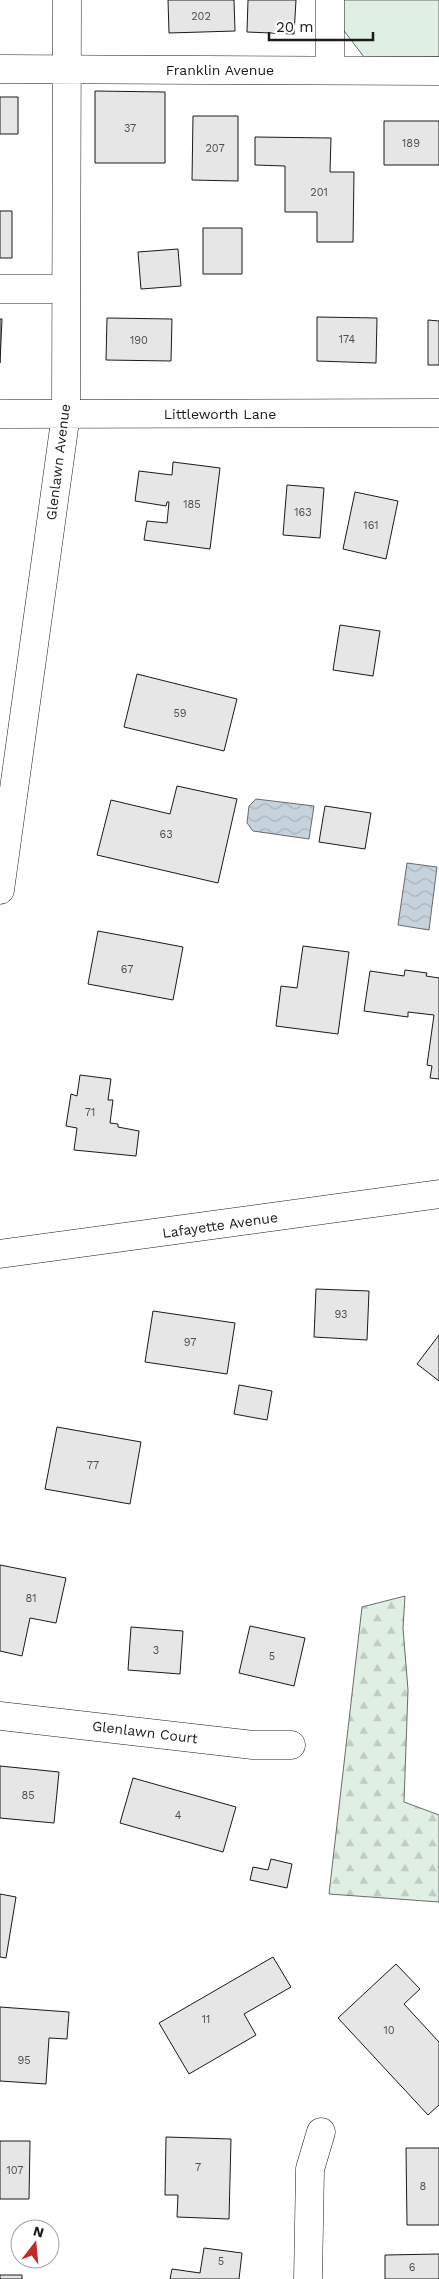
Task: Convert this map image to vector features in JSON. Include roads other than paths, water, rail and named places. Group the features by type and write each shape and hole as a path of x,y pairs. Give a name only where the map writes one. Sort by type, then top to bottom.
{"street":[{"name":"Glenlawn Avenue","path":"0,890 66,414 66,0"},
{"path":"330,0 330,70"},
{"name":"Franklin Avenue","path":"0,70 439,70"},
{"path":"0,289 66,289"},
{"name":"Littleworth Lane","path":"0,414 439,413"},
{"name":"Lafayette Avenue","path":"0,1254 439,1194"},
{"name":"Glenlawn Court","path":"0,1716 253,1745 291,1746"},
{"path":"308,2279 310,2168 321,2132"}],"water":[{"path":"256,799 314,806 309,839 253,831 247,823 249,806"},
{"path":"407,863 437,867 429,930 398,925"}]}
